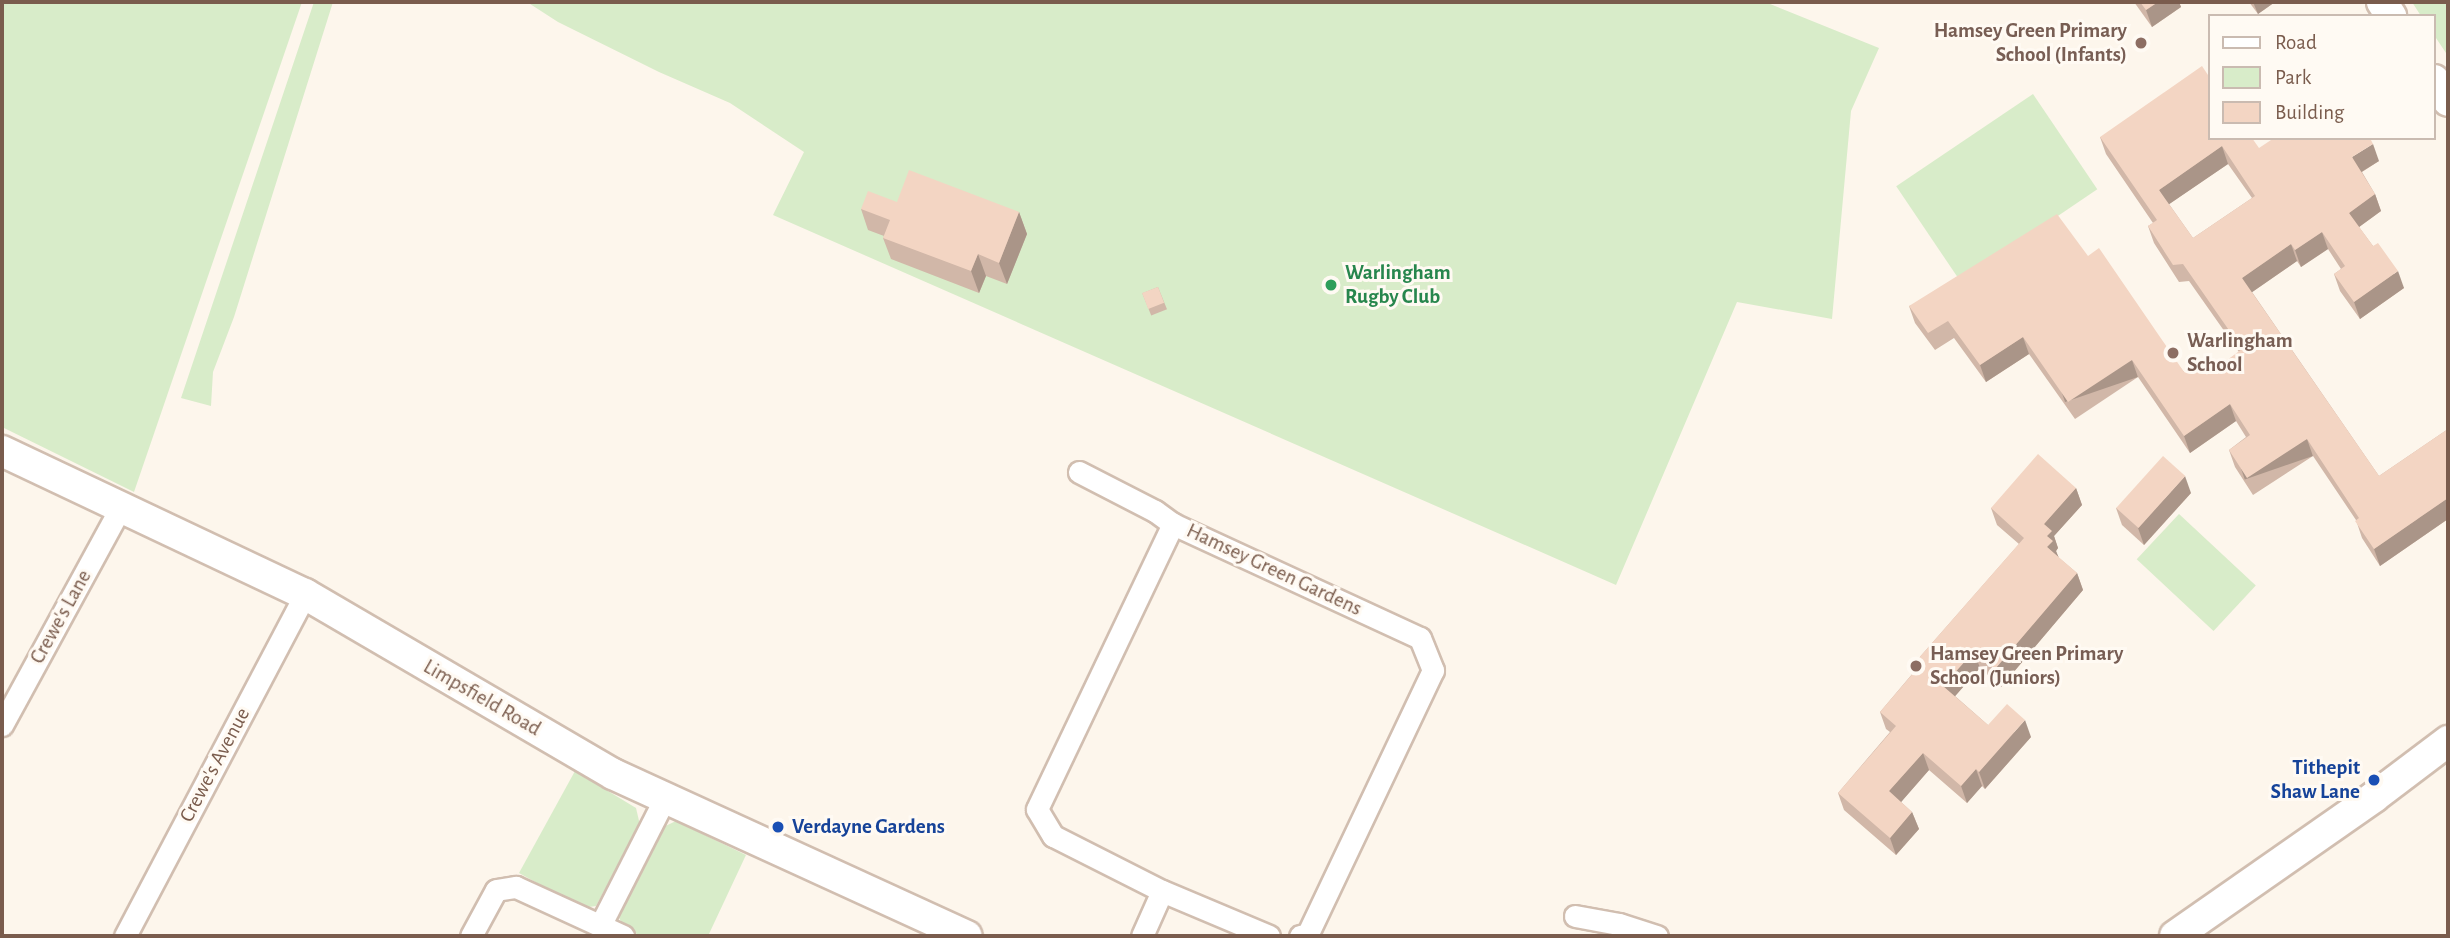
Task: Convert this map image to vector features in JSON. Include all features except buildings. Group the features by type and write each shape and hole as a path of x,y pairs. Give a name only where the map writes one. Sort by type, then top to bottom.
{"main road":[{"path":"2436,83 2448,101"},
{"name":"Limpsfield Road","path":"2,451 305,594 613,774 967,936"},
{"path":"2175,936 2374,797 2448,741"}],"street":[{"path":"1079,472 1155,511 1173,524"},
{"name":"Crewe's Lane","path":"2,725 120,509"},
{"name":"Hamsey Green Gardens","path":"1269,936 1162,891 1053,836 1037,808 1173,524 1420,638 1433,670 1307,935 1300,936"},
{"name":"Crewe's Avenue","path":"125,936 305,594"},
{"path":"601,924 665,798"},
{"path":"471,936 496,890 516,887 623,936"},
{"path":"1142,936 1162,891"},
{"path":"1575,916 1619,924 1657,936"}],"green space":[{"path":"2,2 302,2 134,492 2,427"},
{"path":"314,2 333,2 234,317 213,372 211,406 181,398"},
{"name":"Warlingham Rugby Club","path":"527,2 1765,2 1879,48 1851,111 1832,319 1737,302 1616,585 773,215 804,152 730,103 659,72 558,22"},
{"path":"2412,2 2448,2 2448,56 2436,38 2436,14 2420,14"},
{"path":"2033,94 2097,189 1961,282 1896,186"},
{"path":"2179,514 2256,586 2214,631 2137,559"},
{"path":"575,771 636,808 640,825 596,906 582,908 519,873"},
{"path":"676,821 746,855 708,936 641,936 623,927 617,912 659,829"}],"place":[{"name":"Hamsey Green Primary School (Infants)","path":"2141,43"},
{"name":"Warlingham Rugby Club","path":"1331,285"},
{"name":"Warlingham School","path":"2173,353"},
{"name":"Hamsey Green Primary School (Juniors)","path":"1916,666"},
{"name":"Tithepit Shaw Lane","path":"2374,780"},
{"name":"Verdayne Gardens","path":"778,827"}]}
